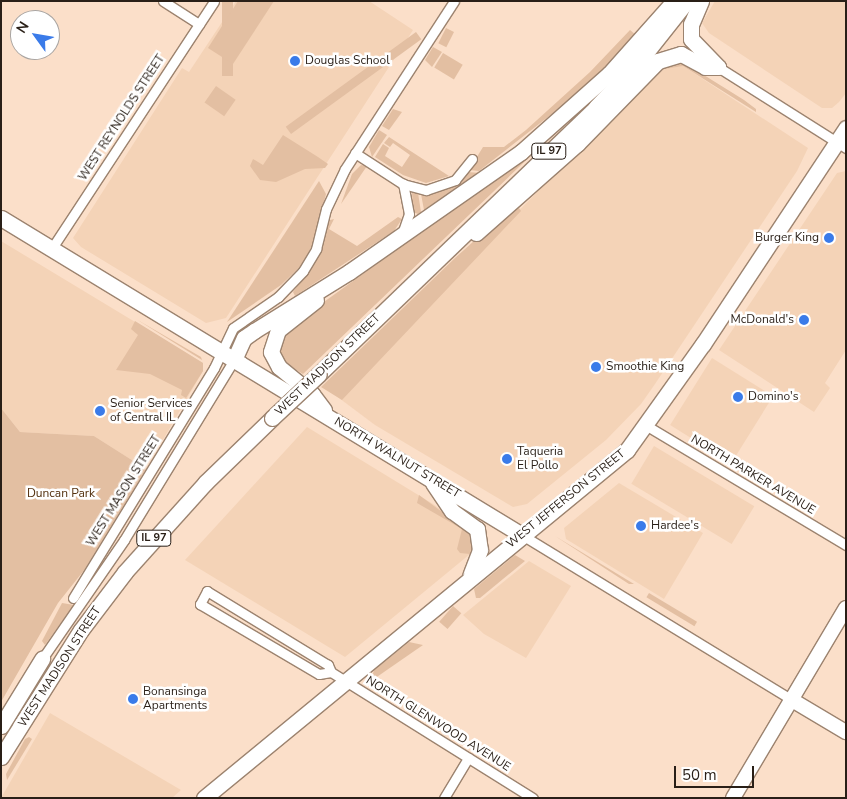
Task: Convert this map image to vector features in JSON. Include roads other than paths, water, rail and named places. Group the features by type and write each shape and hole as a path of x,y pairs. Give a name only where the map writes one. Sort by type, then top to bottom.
{"main road":[{"path":"329,417 312,394 275,362 271,346 278,330 349,272 489,176 552,126 609,74 674,1"},
{"name":"WEST MADISON STREET","path":"1,756 81,630 125,572 193,496 602,100 637,64 687,1"},
{"path":"701,1 691,24 691,39 718,67"},
{"path":"404,293 577,144 658,61 681,54 705,67 718,67"},
{"name":"WEST JEFFERSON STREET","path":"204,798 618,458 647,426 841,145 846,128"},
{"name":"NORTH WALNUT STREET","path":"1,218 522,535"},
{"path":"228,356 244,338 290,305 349,272"},
{"path":"430,479 452,511 477,529 480,550 470,578"},
{"path":"1,726 42,659"}],"street":[{"path":"163,1 199,24"},
{"name":"WEST REYNOLDS STREET","path":"52,248 214,1"},
{"name":"WEST MASON STREET","path":"42,659 124,540 228,356 233,328 278,297 304,270 316,249 326,208 355,153 454,1"},
{"path":"718,67 841,145"},
{"path":"355,153 403,184 426,190 441,187 455,180 472,159"},
{"path":"401,236 409,214 403,184"},
{"name":"WEST MASON STREET","path":"73,598 228,356"},
{"name":"NORTH PARKER AVENUE","path":"647,426 846,546"},
{"name":"NORTH WALNUT STREET","path":"522,535 792,700"},
{"name":"NORTH GLENWOOD AVENUE","path":"330,672 319,674 200,604 208,591 328,665 330,672 533,798"},
{"path":"732,798 846,608"},
{"path":"792,700 846,732"},
{"path":"444,798 468,758"}],"place":[{"name":"Douglas School","path":"295,61"},
{"name":"Burger King","path":"829,238"},
{"name":"McDonald's","path":"804,320"},
{"name":"Smoothie King","path":"596,367"},
{"name":"Domino's","path":"738,397"},
{"name":"Senior Services of Central IL","path":"100,411"},
{"name":"Taqueria El Pollo","path":"507,459"},
{"name":"Hardee's","path":"641,526"},
{"name":"Bonansinga Apartments","path":"133,699"}],"park label":[{"name":"Duncan Park","path":"61,494"}]}
